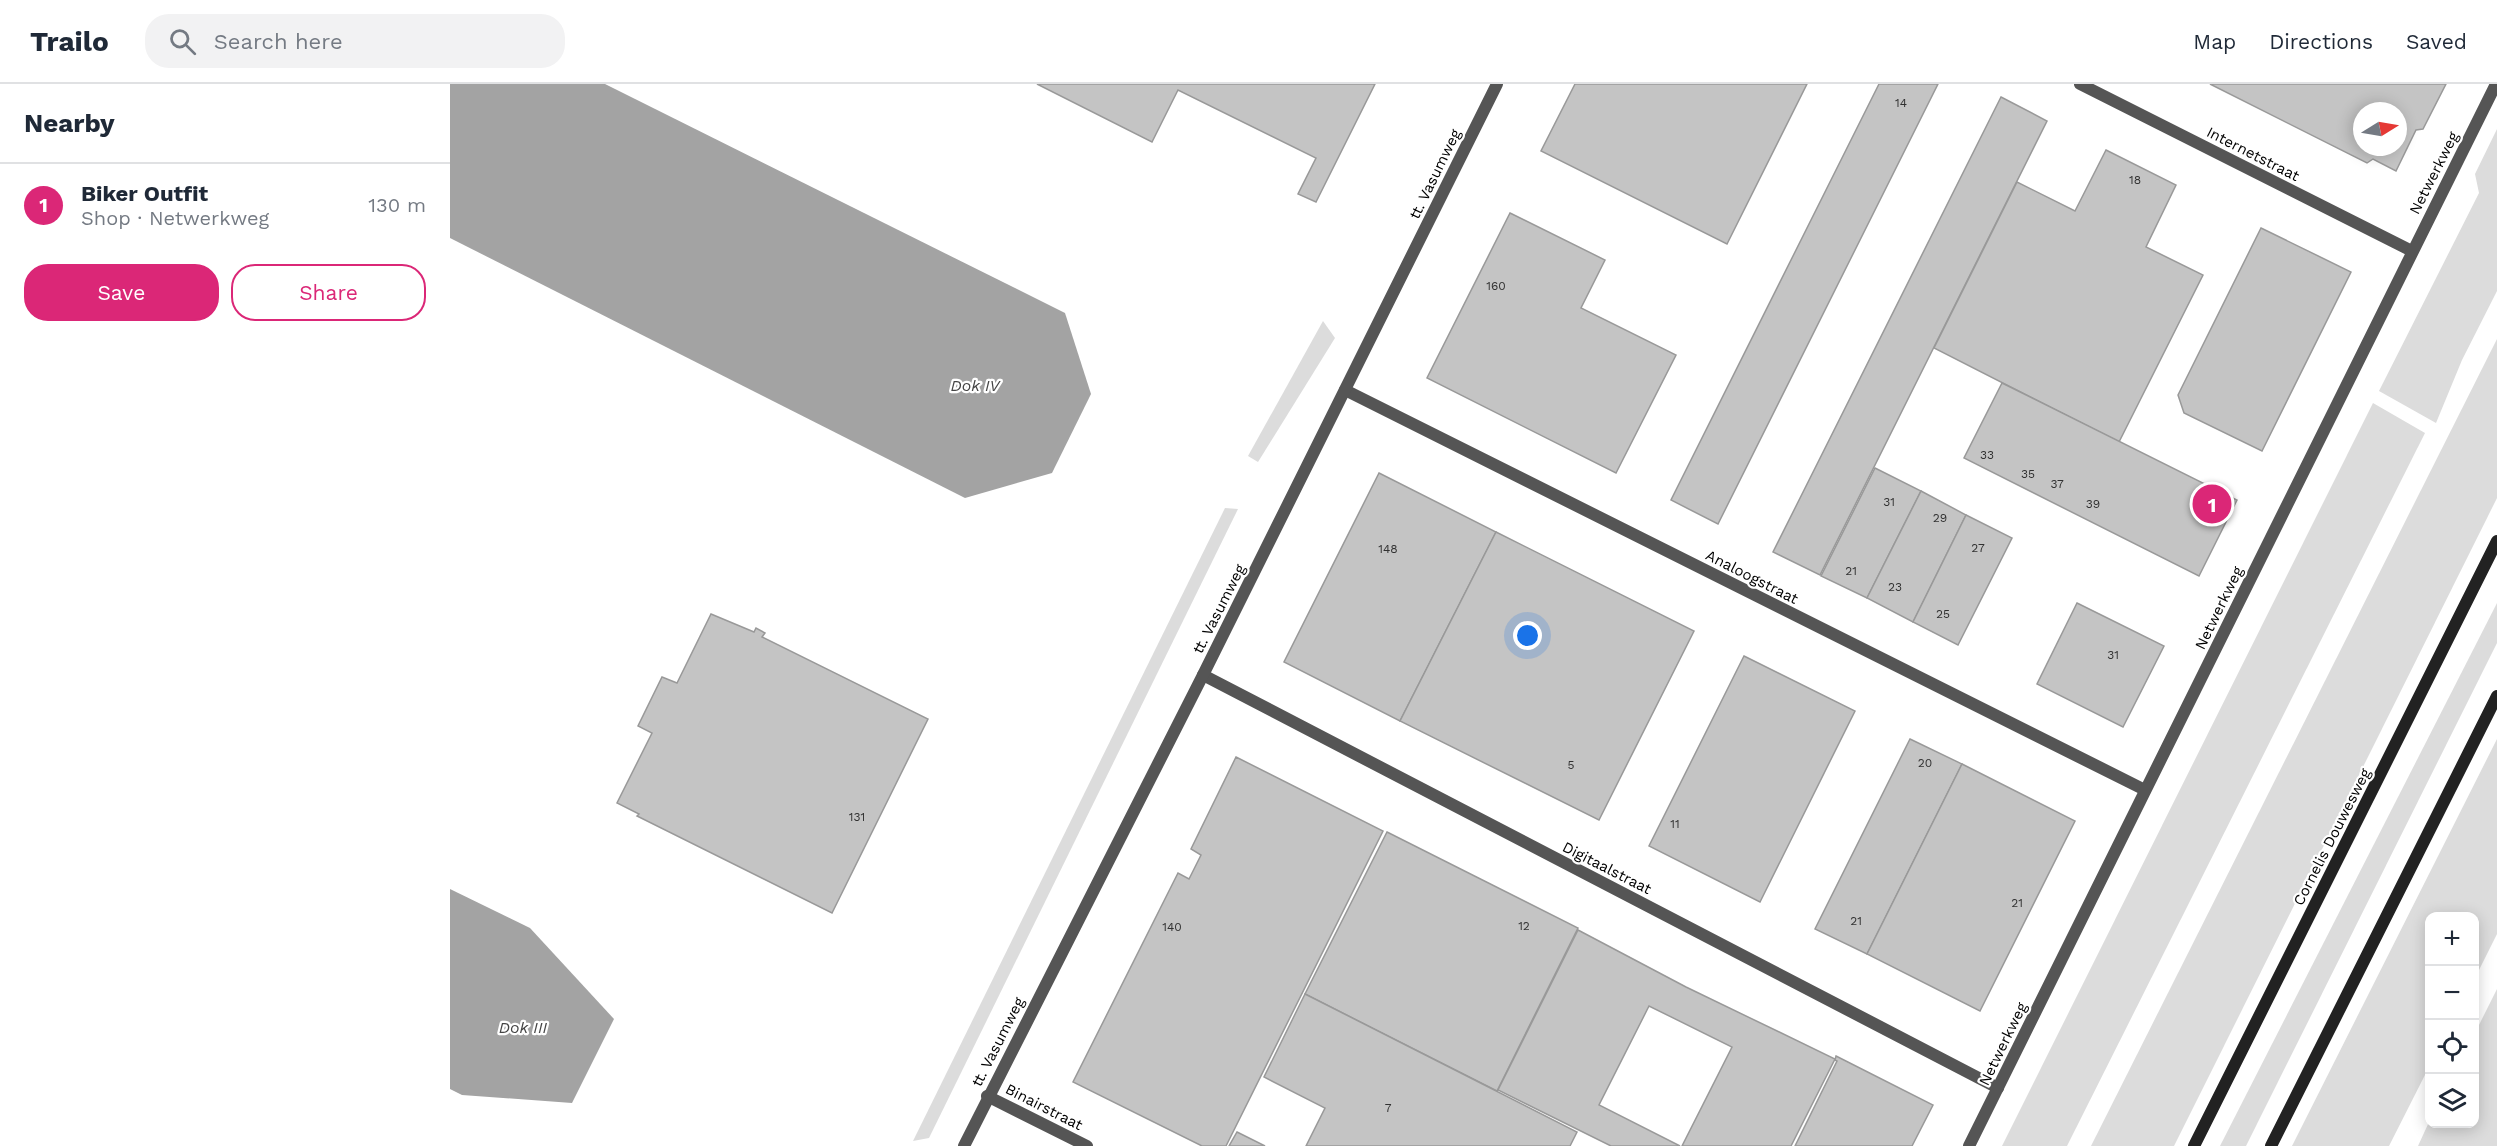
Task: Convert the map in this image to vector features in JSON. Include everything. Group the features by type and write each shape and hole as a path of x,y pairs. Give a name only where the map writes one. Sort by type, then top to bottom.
{"main road":[{"name":"Cornelis Douwesweg","path":"2193,1146 2497,541"},
{"path":"2271,1146 2497,696"}],"street":[{"name":"tt. Vasumweg","path":"964,1146 987,1096 1203,675 1497,84"},
{"name":"Internetstraat","path":"2080,84 2412,251"},
{"name":"Netwerkweg","path":"1969,1146 2496,84"},
{"name":"Analoogstraat","path":"1345,390 2145,790"},
{"name":"Digitaalstraat","path":"1203,675 1998,1088"},
{"name":"Binairstraat","path":"987,1096 1087,1146"}],"shaded area":[{"path":"2497,129 2497,291 2462,360 2436,423 2379,391 2479,193 2475,174"},
{"path":"1323,321 1335,338 1258,462 1248,456"},
{"path":"2497,339 2497,498 2174,1146 2091,1146"},
{"path":"2373,403 2425,433 2067,1146 2002,1146"},
{"path":"1225,508 1238,509 929,1138 913,1141"},
{"path":"2497,603 2497,643 2246,1146 2220,1146"},
{"path":"2497,739 2497,934 2479,970 2479,912 2425,912 2425,1075 2389,1146 2292,1146"},
{"path":"2497,989 2497,1146 2418,1146 2426,1128 2479,1128 2479,1025"}],"water":[{"name":"Dok IV","path":"450,84 605,84 1065,313 1091,394 1052,473 965,498 450,238"},
{"name":"Dok III","path":"450,889 530,928 614,1019 572,1103 462,1095 450,1089"}],"building":[{"path":"1037,84 1375,84 1316,202 1298,194 1316,158 1178,90 1152,142"},
{"path":"1575,84 1807,84 1727,244 1541,151"},
{"path":"1879,84 1938,84 1718,524 1671,500"},
{"path":"2210,84 2446,84 2423,129 2416,130 2407,148 2407,102 2353,102 2353,156"},
{"path":"2001,97 2047,121 1820,575 1773,552"},
{"path":"2106,150 2176,185 2146,247 2203,275 2119,442 1934,348 2017,182 2075,211"},
{"path":"2353,156 2403,156 2396,171 2373,159 2367,163"},
{"path":"1510,213 1605,260 1581,308 1676,355 1616,473 1427,378"},
{"path":"2261,228 2351,272 2262,451 2184,413 2178,395"},
{"path":"2002,383 2237,500 2199,576 1964,458"},
{"path":"1875,468 1921,491 1867,598 1821,576"},
{"path":"1379,473 1496,532 1400,721 1284,662"},
{"path":"1921,491 1966,515 1913,622 1867,598"},
{"path":"1966,515 2012,538 1958,645 1913,622"},
{"path":"1496,532 1694,631 1599,820 1400,721"},
{"path":"2077,603 2164,646 2123,727 2037,684"},
{"path":"711,614 754,632 756,628 765,633 762,637 928,719 832,913 637,816 639,814 617,803 652,733 638,726 662,677 677,683"},
{"path":"1744,656 1855,711 1760,902 1649,846"},
{"path":"1910,739 1962,764 1867,954 1815,929"},
{"path":"1236,757 1383,831 1226,1146 1202,1146 1073,1082 1178,873 1189,879 1201,855 1191,849"},
{"path":"1962,764 2075,821 1980,1011 1867,954"},
{"path":"1387,832 1578,928 1497,1091 1305,994"},
{"path":"1578,930 1686,987 1835,1059 1791,1146 1682,1146 1732,1047 1649,1006 1599,1105 1680,1146 1611,1146 1498,1090"},
{"path":"1305,994 1577,1132 1570,1146 1306,1146 1325,1108 1264,1077"},
{"path":"1836,1056 1933,1105 1912,1146 1795,1146 1837,1061"},
{"path":"1237,1132 1265,1146 1229,1146"}],"place":[{"name":"Biker Outfit","path":"2212,504"}]}
